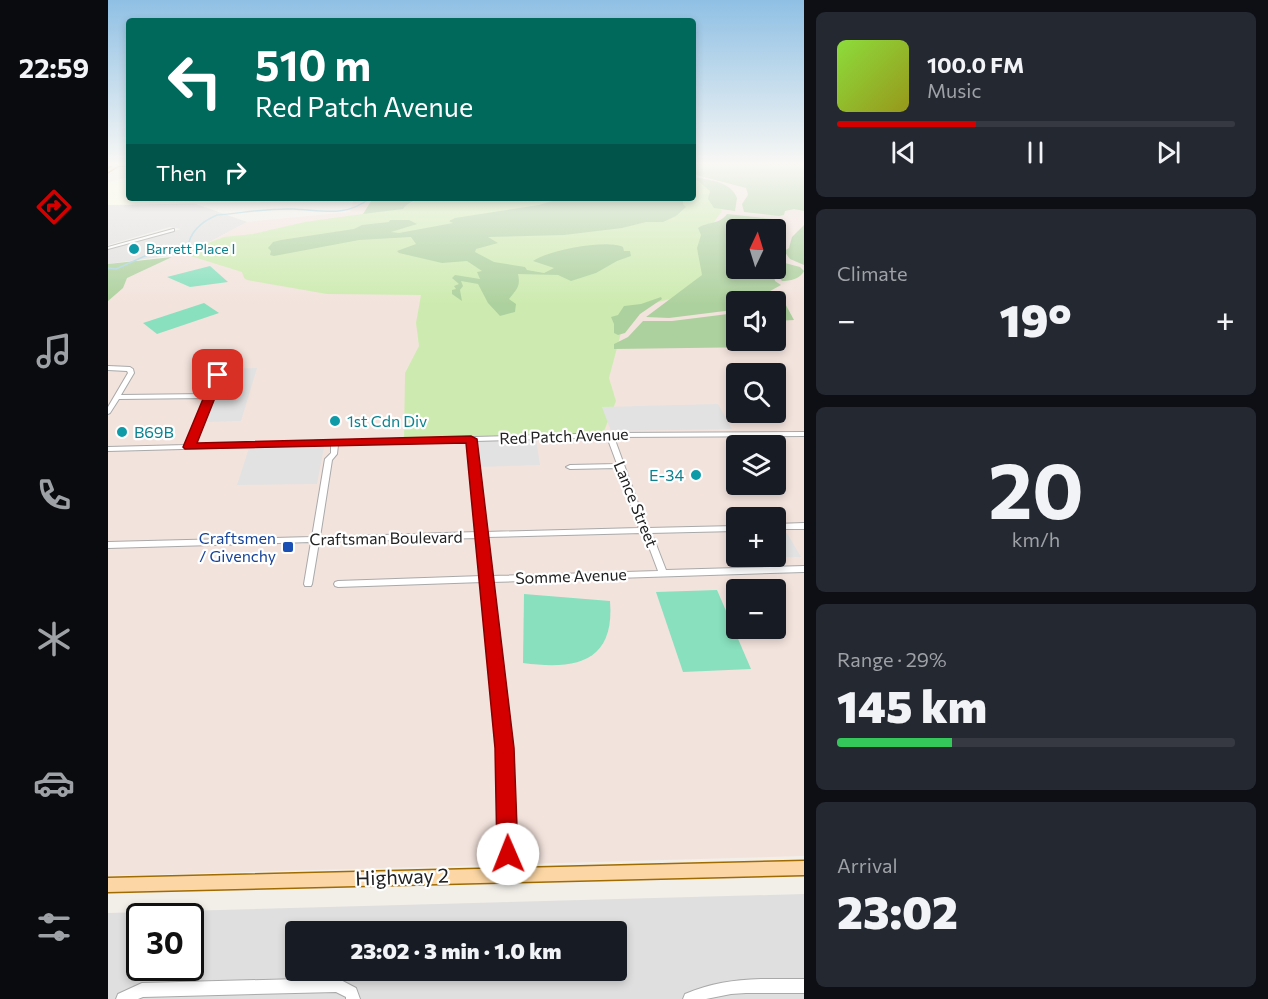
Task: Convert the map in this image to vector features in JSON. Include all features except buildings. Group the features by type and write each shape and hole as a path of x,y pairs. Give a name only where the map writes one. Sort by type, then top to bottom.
{"main road":[{"name":"Highway 2","path":"108,885 804,868"}],"street":[{"path":"108,248 174,230"},
{"path":"189,447 222,366"},
{"path":"108,368 130,369 131,373 108,412"},
{"path":"116,397 210,396"},
{"name":"Red Patch Avenue","path":"108,449 610,435 804,434"},
{"name":"Lance Street","path":"610,435 663,573"},
{"path":"471,439 488,579 506,767 508,874"},
{"path":"327,443 325,455 329,459"},
{"path":"308,584 329,459 334,454 335,443"},
{"path":"570,467 620,466"},
{"path":"786,527 804,526"},
{"name":"Craftsman Boulevard","path":"108,545 726,528"},
{"name":"Somme Avenue","path":"338,584 804,569"},
{"path":"123,999 142,990 337,985 351,993 353,999"},
{"path":"690,999 706,991 804,986"}],"shaded area":[{"path":"108,211 215,211 247,222 189,253 108,264 108,249 181,229 170,227 108,245"},
{"path":"350,211 804,211 804,856 108,876 108,285 172,257 189,253 247,222"},
{"path":"257,368 241,421 206,422 226,369"},
{"path":"718,404 726,418 726,423 729,423 732,429 611,431 602,407"},
{"path":"536,439 540,465 478,467 475,441"},
{"path":"324,447 317,484 237,485 249,448"},
{"path":"786,533 787,533 801,557 786,557"},
{"path":"804,894 804,999 108,999 108,913 126,913 126,981 204,981 204,910"}],"green space":[{"path":"365,211 390,211 363,214"},
{"path":"377,211 722,211 708,230 707,272 681,296 640,307 622,329 609,378 616,401 602,436 404,439 405,373 419,346 416,323 421,295 327,294 247,280 242,272 181,253 224,237 253,234 305,222"},
{"path":"503,211 682,211 663,222 646,222 622,228 564,235 488,237 498,243 476,249 475,252 494,262 544,273 554,268 533,261 551,253 578,247 615,245 623,247 624,251 630,251 631,256 596,273 571,281 558,275 518,274 516,291 509,299 516,304 515,312 500,316 488,303 478,284 461,281 462,301 452,294 452,290 456,289 454,286 459,284 452,278 455,275 480,279 477,272 482,271 467,261 442,263 399,253 397,251 416,244 411,237 359,240 274,256 270,255 271,251 268,248 273,242 281,240 354,229 362,225 390,220 409,220 417,224 391,232 399,233 453,223 449,221 455,218"},
{"path":"787,211 784,215 779,216 744,212"},
{"path":"727,214 773,219 726,219 726,279 775,279 781,285 770,291 726,291 726,311 669,318 646,317 702,275 697,248 701,235 698,228"},
{"path":"804,225 804,265 790,259 786,254 792,237"},
{"path":"172,257 127,278 123,288 108,301 108,264"},
{"path":"786,263 800,267 804,271 794,279 782,281 780,279 786,279"},
{"path":"210,266 228,282 190,287 167,277"},
{"path":"661,297 662,299 640,314 625,333 618,335 614,333 611,317 618,315 624,306 641,304"},
{"path":"204,303 219,313 157,334 143,323"},
{"path":"786,305 794,320 786,320"},
{"path":"726,314 726,347 614,349 614,344 628,337 643,321 672,321"},
{"path":"717,590 726,611 726,639 738,639 751,669 683,672 656,592"},
{"path":"524,594 610,601 610,622 606,638 598,650 588,658 575,663 542,665 523,663"}],"waterway":[{"path":"108,268 116,269 145,256 188,247 191,236 198,227 217,215 259,211"},
{"path":"316,211 343,211"}],"place":[{"name":"Barrett Place I","path":"134,249"},
{"name":"1st Cdn Div","path":"335,421"},
{"name":"B69B","path":"122,432"},
{"name":"E-34","path":"696,475"},
{"name":"Craftsmen / Givenchy","path":"288,547"}],"route":[{"path":"218,375 189,447 471,439 505,748 508,854"}]}
